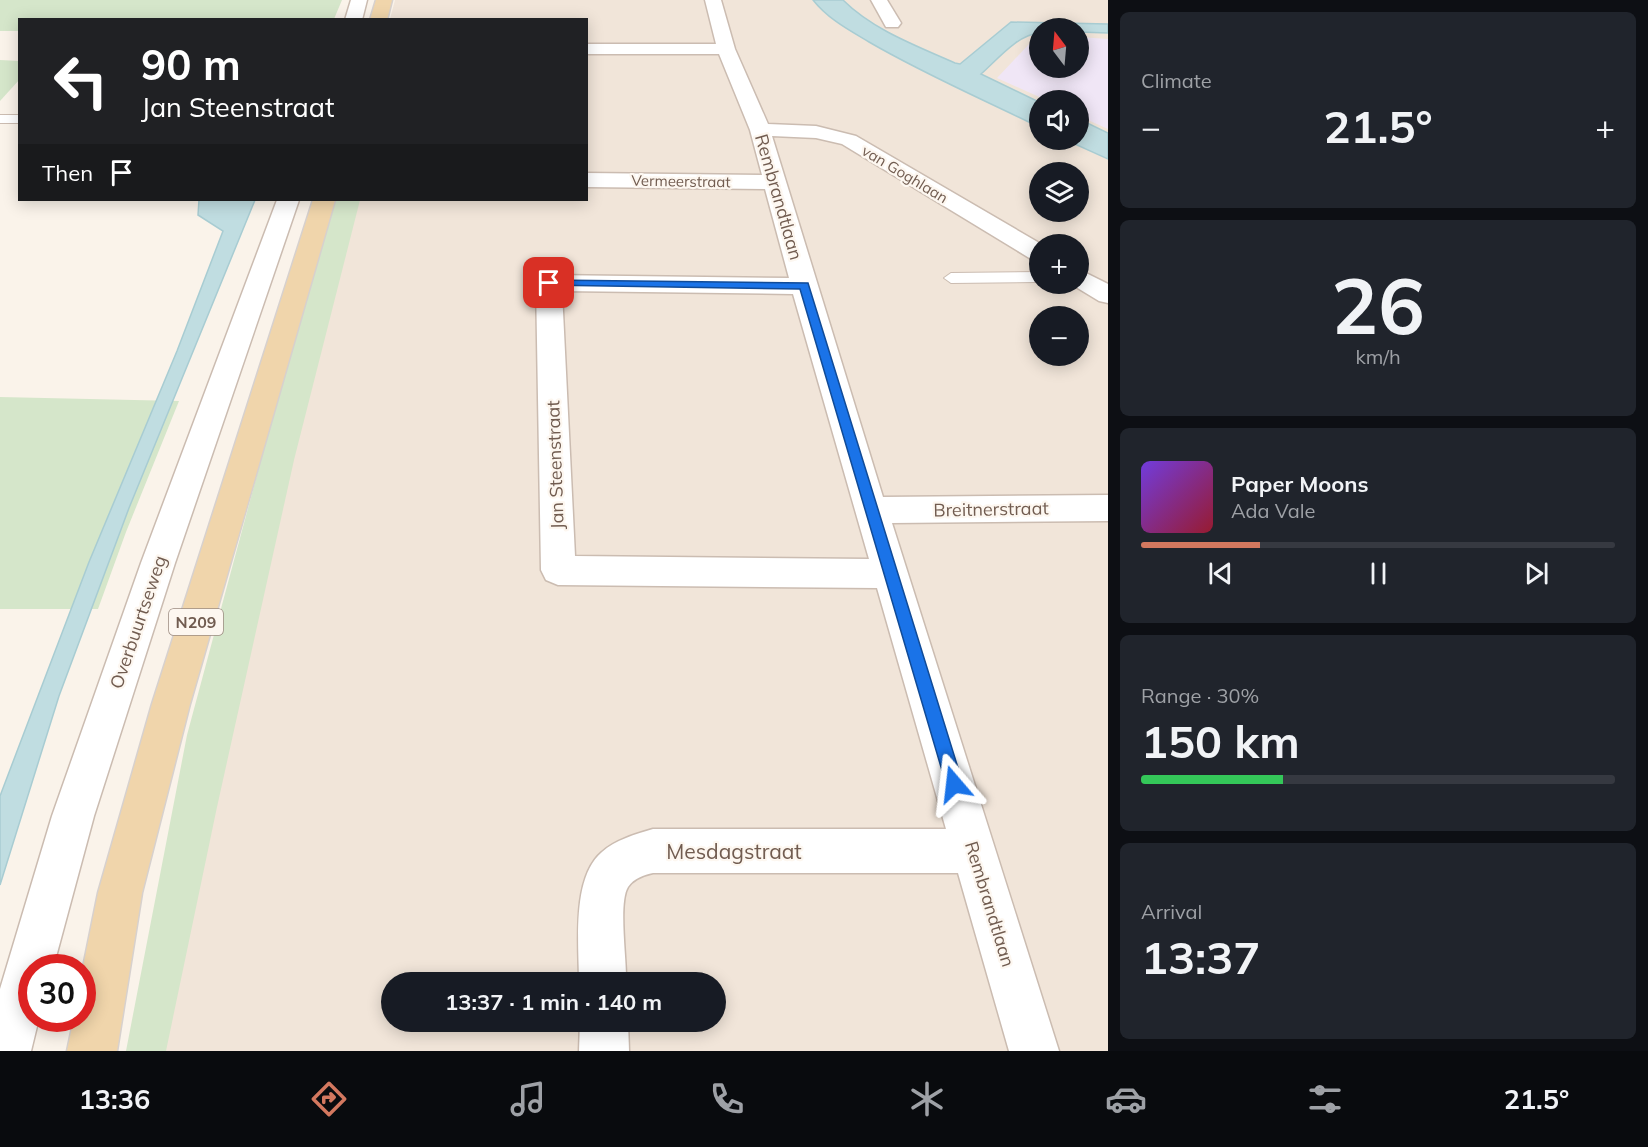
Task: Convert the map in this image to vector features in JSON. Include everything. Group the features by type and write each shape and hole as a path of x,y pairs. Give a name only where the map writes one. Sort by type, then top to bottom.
{"main road":[{"path":"379,18 384,0"},
{"name":"N209","path":"92,1051 123,882 171,704 324,201"}],"street":[{"path":"353,18 359,0"},
{"name":"Rembrandtlaan","path":"713,0 726,49 760,130 776,182 804,286 1034,1051"},
{"path":"879,0 892,23"},
{"path":"588,49 726,49"},
{"name":"van Goghlaan","path":"760,130 800,129 829,132 849,140 1029,247"},
{"name":"Vermeerstraat","path":"588,180 776,182"},
{"name":"Overbuurtseweg","path":"6,1051 73,816 158,563 288,201"},
{"name":"Jan Steenstraat","path":"804,286 549,283 558,570 892,574"},
{"path":"1089,283 1108,295"},
{"name":"Breitnerstraat","path":"873,510 1108,508"},
{"name":"Mesdagstraat","path":"603,972 603,896 612,873 631,858 653,851 975,851"},
{"path":"604,1032 604,1051"}],"lane":[{"path":"0,119 18,119"},
{"path":"951,278 1029,277"}],"shaded area":[{"path":"395,0 1108,0 1108,1051 149,1051 346,201 588,201 588,18 390,18"},
{"path":"1089,38 1108,39 1108,129 1089,120 1089,90 1029,90 1029,92 997,78 1029,44 1029,78 1089,78"}],"green space":[{"path":"0,0 342,0 334,18 18,18 18,31 0,31"},
{"path":"0,60 18,61 18,81 0,101"},
{"path":"336,201 360,201 294,460 217,807 166,1051 126,1051 187,735 279,393"},
{"path":"0,397 179,401 126,532 98,609 0,609"}],"water":[{"path":"813,0 843,0 882,29 911,44 960,64 1011,22 1029,22 1029,36 1015,43 981,74 1029,97 1029,122 890,54 861,38 825,13"},
{"path":"1089,24 1108,24 1108,33 1089,32"},
{"path":"1089,124 1108,133 1108,159 1088,150"},
{"path":"199,201 255,201 129,508 59,696 0,885 0,796 89,562 177,351 223,231 198,215"}],"route":[{"path":"549,283 804,286 954,784"}]}
